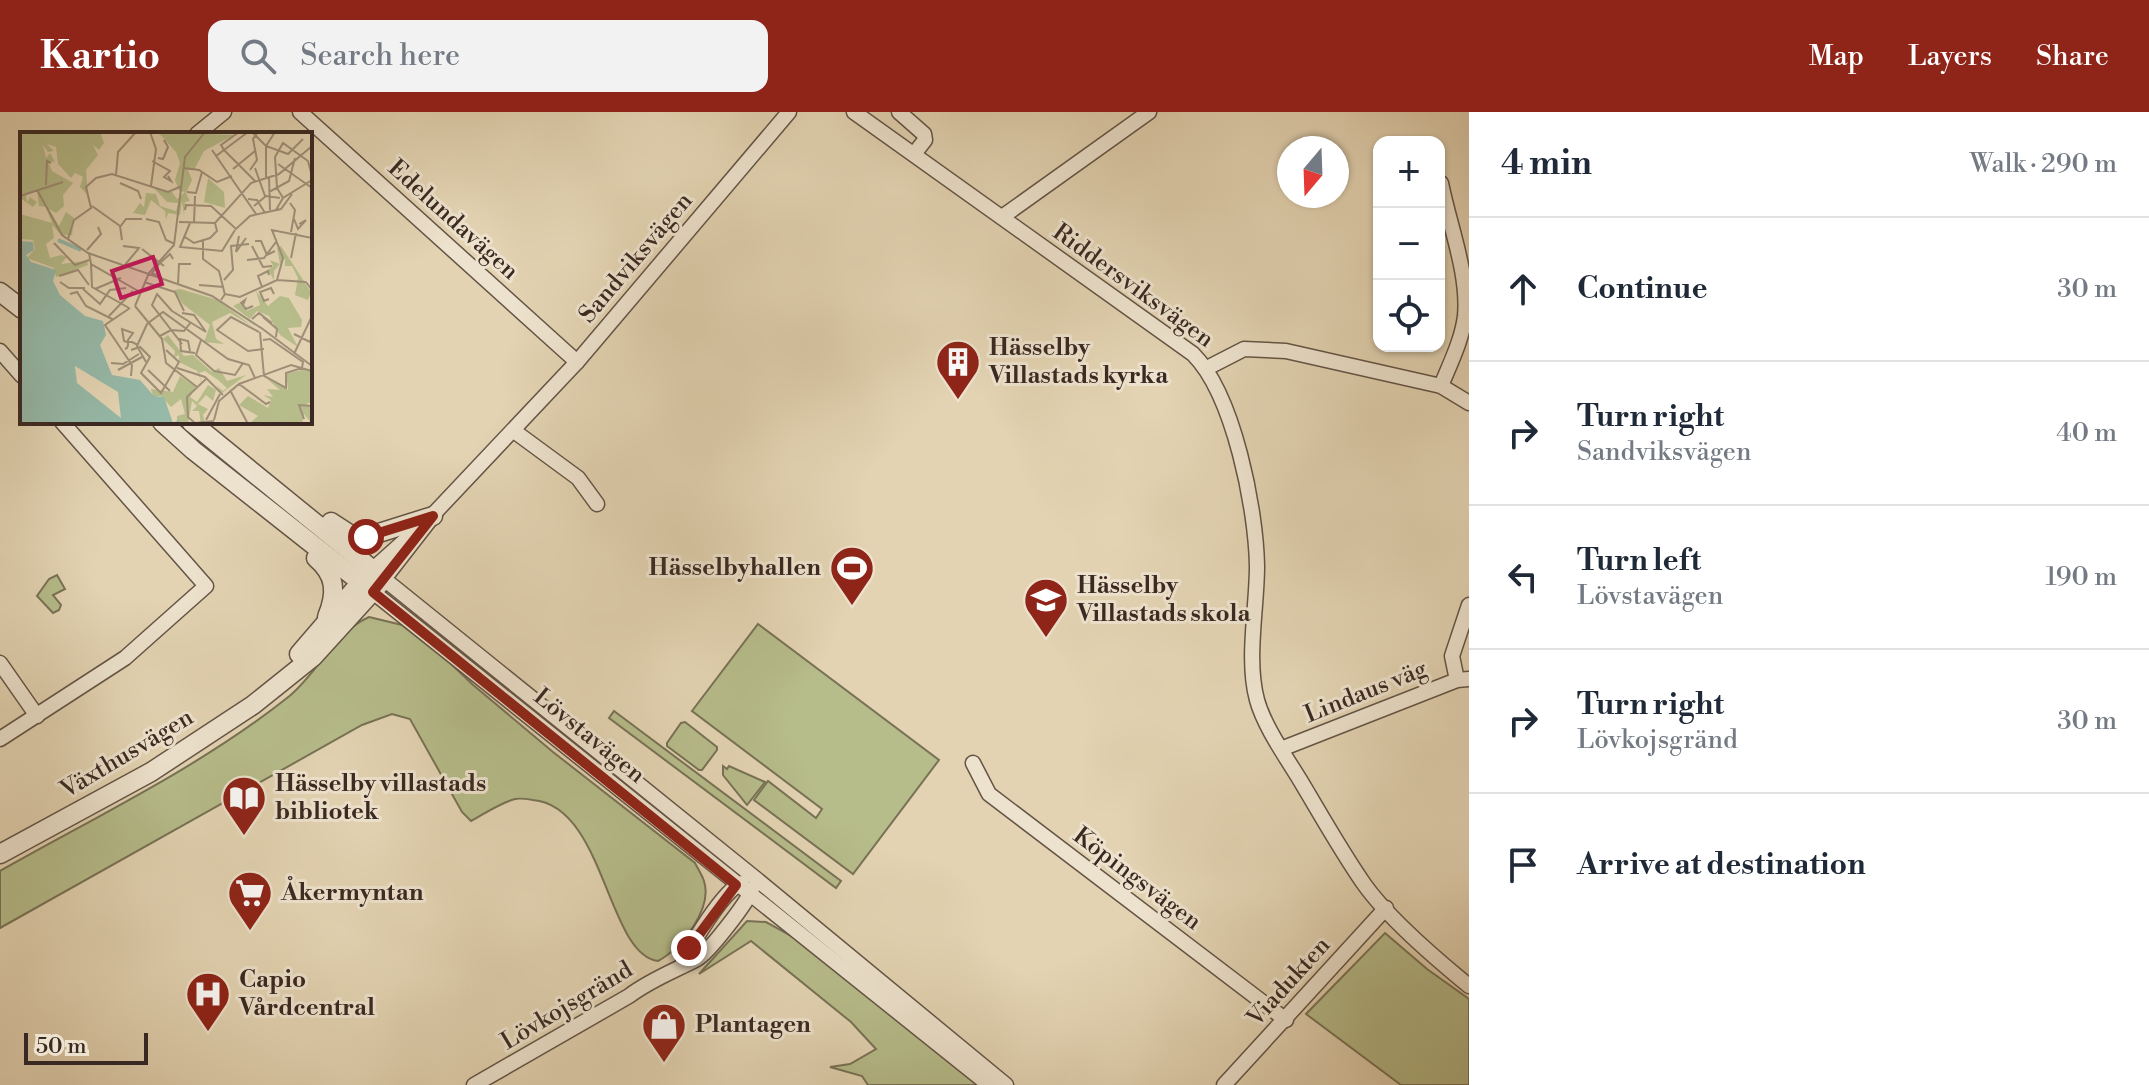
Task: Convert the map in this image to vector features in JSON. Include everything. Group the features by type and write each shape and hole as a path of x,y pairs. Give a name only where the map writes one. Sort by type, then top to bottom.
{"street":[{"path":"199,132 224,112"},
{"name":"Edelundavägen","path":"300,112 577,362"},
{"name":"Sandviksvägen","path":"372,581 577,362 789,112"},
{"name":"Riddersviksvägen","path":"854,112 1193,354 1207,368 1239,445 1245,469 1257,563 1253,676 1257,702 1281,749 1365,886 1430,953 1469,986"},
{"path":"899,112 924,134 925,140 914,154"},
{"path":"1002,217 1149,112"},
{"path":"1441,386 1465,316 1466,281 1445,205"},
{"path":"0,279 20,294"},
{"path":"0,292 20,307"},
{"path":"1207,368 1244,349 1286,351 1441,386 1469,403"},
{"path":"0,351 20,374"},
{"path":"0,739 125,658 206,586 64,424"},
{"name":"Lövstavägen","path":"164,424 273,514 372,581 755,878 1006,1085"},
{"name":"Lövstavägen","path":"194,424 299,508 372,581 736,885 989,1085"},
{"path":"514,431 578,478 597,504"},
{"path":"299,508 321,515 351,535 366,537 433,516"},
{"path":"273,514 277,525 324,565 333,579 334,593 325,624"},
{"name":"Växthusvägen","path":"0,854 151,772 253,705 325,624 372,581"},
{"name":"Växthusvägen","path":"272,687 313,657 372,581"},
{"path":"1463,679 1452,656 1469,605"},
{"path":"0,663 37,716"},
{"name":"Lindaus väg","path":"1281,749 1463,679"},
{"name":"Köpingsvägen","path":"973,763 989,794 1286,1020"},
{"path":"682,965 689,948 736,885 755,878"},
{"name":"Lövkojsgränd","path":"474,1085 642,986 700,957 750,895 755,878"},
{"name":"Viadukten","path":"1224,1085 1386,908"}],"green space":[{"path":"57,575 65,589 53,595 61,605 53,613 37,596 49,579"},
{"path":"369,617 402,625 553,752 695,863 704,881 704,904 693,927 676,947 658,961 641,953 627,934 591,852 576,827 557,808 533,800 515,799 471,821 462,812 410,719 392,714 362,725 0,928 0,871 147,790 254,723 298,689 345,633"},
{"path":"758,624 939,760 853,874 754,800 768,781 816,818 822,809 692,711"},
{"path":"614,711 841,881 836,888 609,718"},
{"path":"685,722 717,747 702,770 667,746 681,723"},
{"path":"723,766 765,782 747,805 723,775"},
{"path":"747,921 766,922 797,939 982,1085 868,1085 862,1076 830,1067 850,1064 876,1049 851,1022 751,941 699,974"},
{"path":"1385,933 1469,999 1469,1085 1401,1085 1306,1014"}],"place":[{"name":"Hässelby Villastads kyrka","path":"958,401"},
{"name":"Hässelbyhallen","path":"852,607"},
{"name":"Hässelby Villastads skola","path":"1046,639"},
{"name":"Hässelby villastads bibliotek","path":"244,837"},
{"name":"Åkermyntan","path":"250,932"},
{"name":"Capio Vårdcentral","path":"208,1033"},
{"name":"Plantagen","path":"664,1064"}],"route":[{"path":"366,537 433,516 373,592 736,885 689,948"}]}
